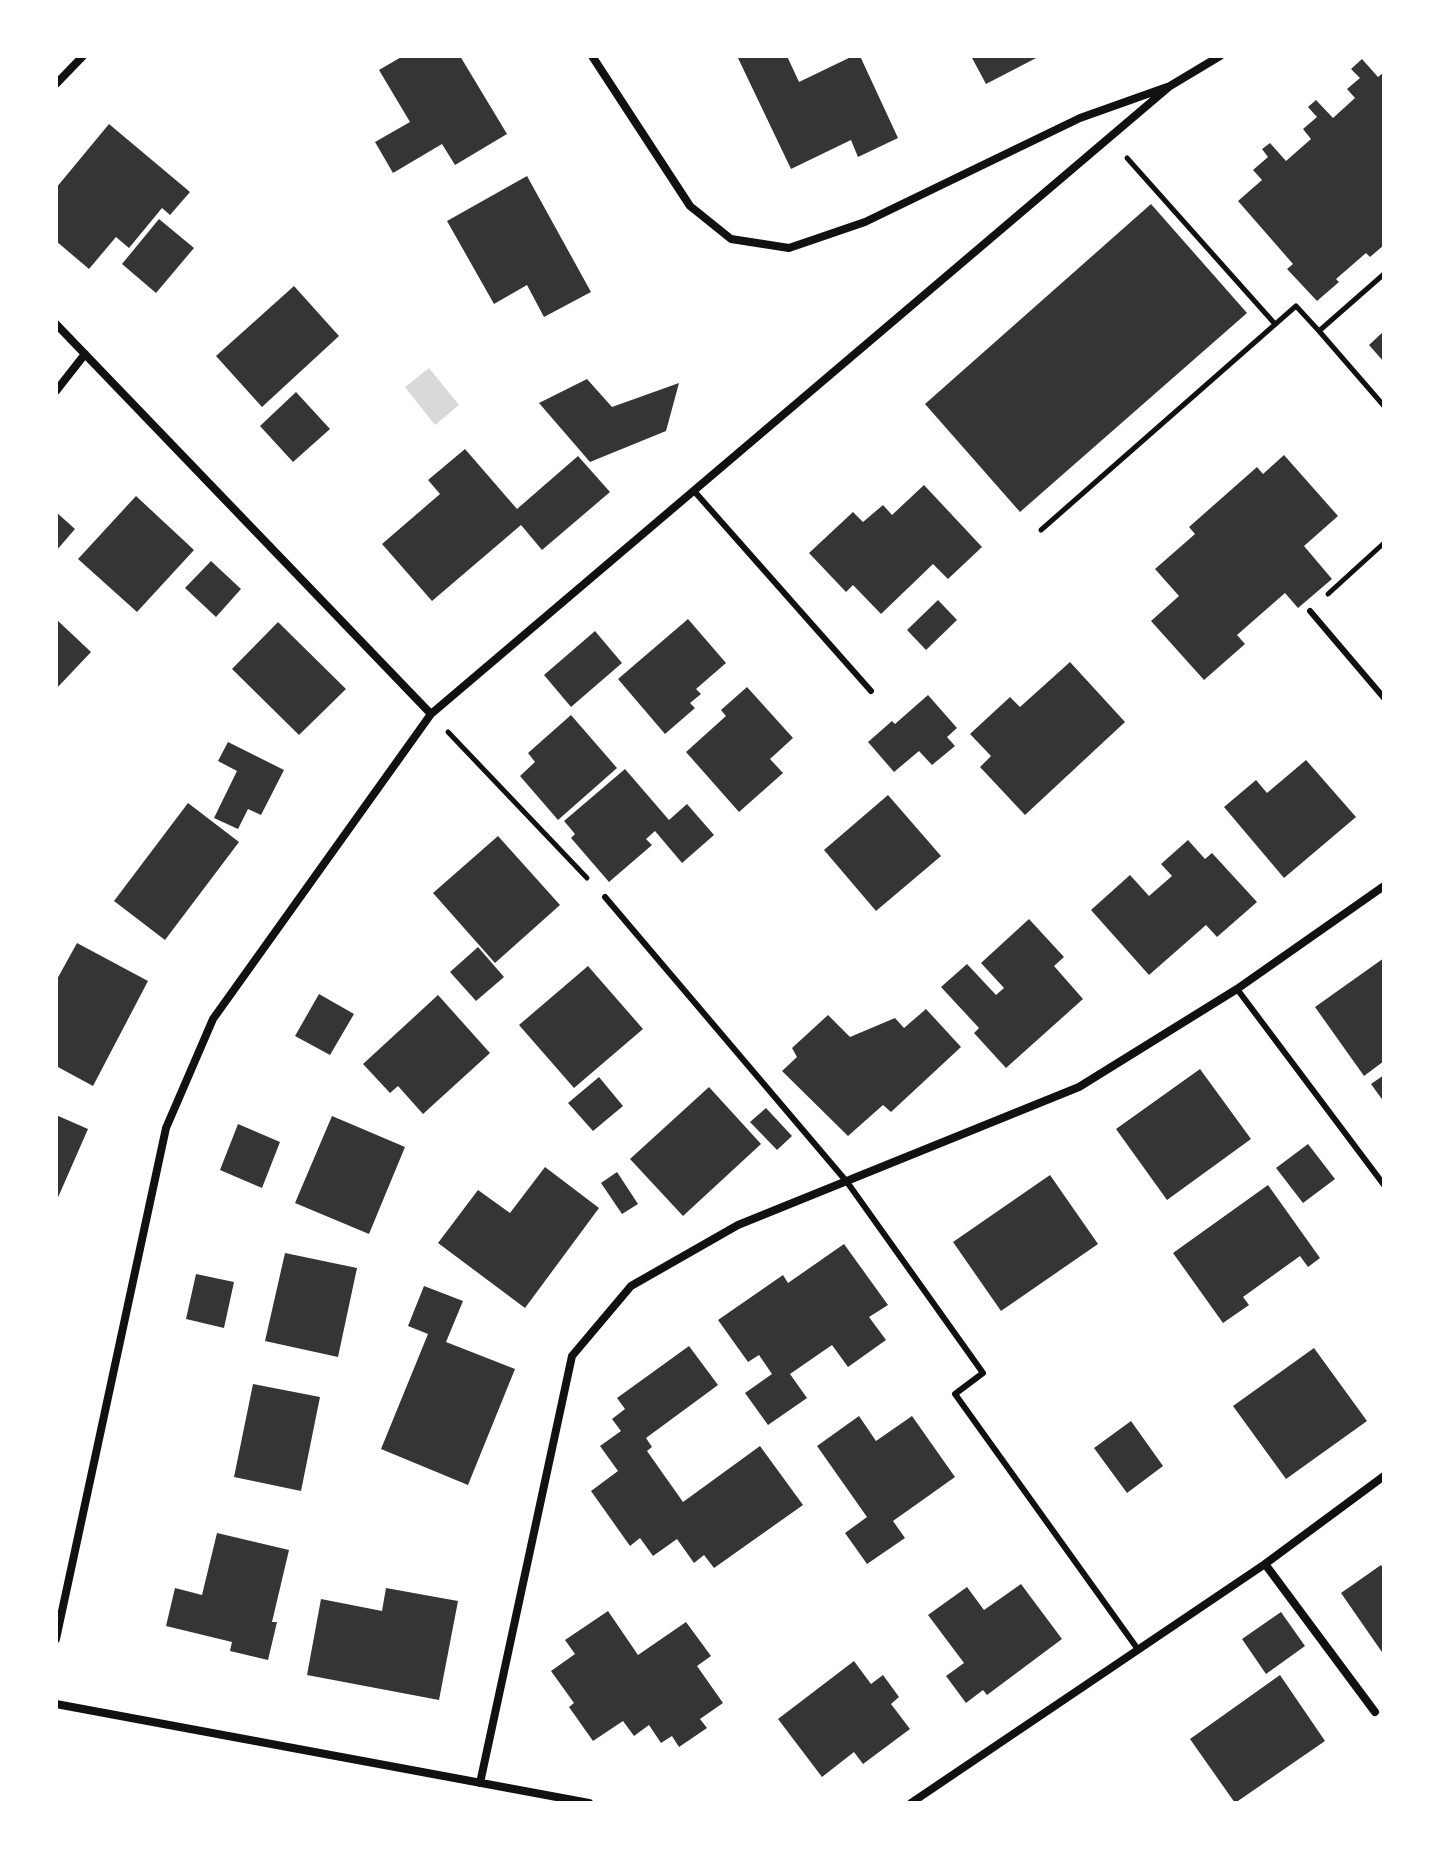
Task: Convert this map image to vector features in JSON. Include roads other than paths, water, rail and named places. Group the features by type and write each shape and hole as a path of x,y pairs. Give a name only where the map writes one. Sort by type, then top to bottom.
{"street":[{"path":"56,84 83,56"},
{"path":"592,56 690,206 731,239 789,248 865,222 1080,118 1170,86"},
{"path":"56,1639 166,1128 213,1019 431,714 1170,86 1220,56"},
{"path":"56,324 431,714"},
{"path":"56,391 85,354"},
{"path":"480,1783 572,1356 631,1286 738,1225 1079,1087 1237,989 1384,886"},
{"path":"911,1803 1265,1564 1384,1476"},
{"path":"1265,1564 1375,1712"},
{"path":"56,1704 589,1803"}],"lane":[{"path":"694,491 871,691"},
{"path":"1310,611 1384,698"},
{"path":"605,897 847,1182 983,1373 955,1394 1137,1648"},
{"path":"1237,989 1384,1185"}]}
